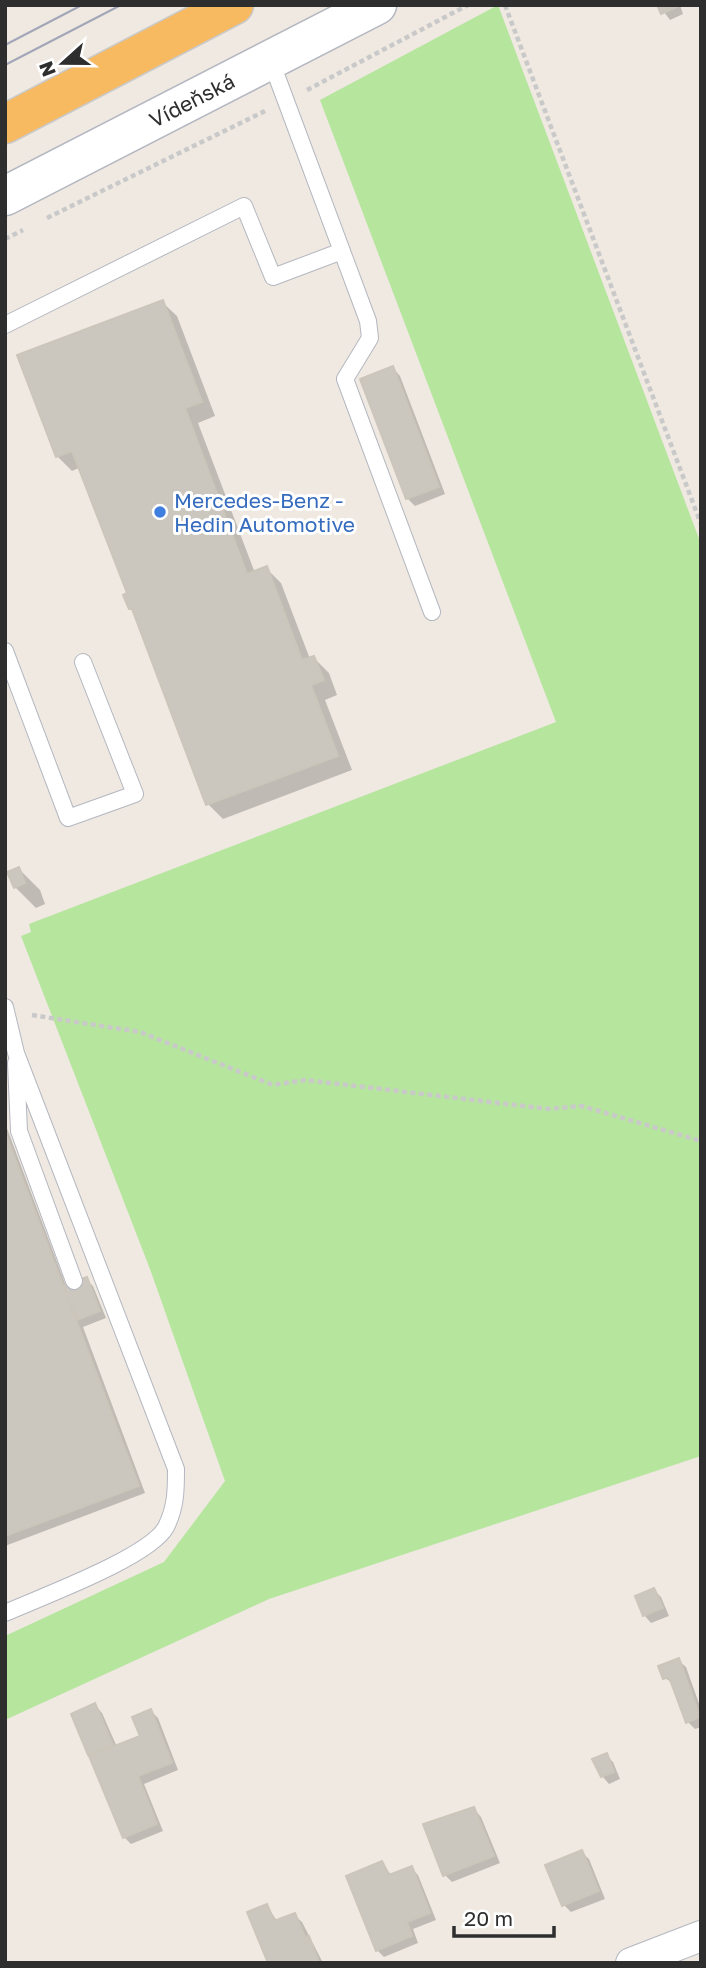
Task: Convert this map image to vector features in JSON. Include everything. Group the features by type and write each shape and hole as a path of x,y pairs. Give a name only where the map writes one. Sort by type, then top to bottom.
{"highway":[{"path":"5,124 234,5"}],"street":[{"name":"Vídeňská","path":"5,196 377,5"},
{"path":"631,1963 701,1936"}],"lane":[{"path":"271,61 342,251 370,338 345,379 432,612"},
{"path":"5,325 244,206 273,277 342,251"},
{"path":"5,651 68,818 135,794 83,662"},
{"path":"5,1613 145,1549 165,1529 177,1500 176,1469 16,1053 6,1010"},
{"path":"16,1053 19,1131 74,1281"}],"path":[{"path":"42,221 286,100 468,5"},
{"path":"505,5 701,524"},
{"path":"5,239 30,227"},
{"path":"6,1010 140,1032 273,1085 305,1080 549,1108 582,1106 701,1141"}],"green space":[{"path":"498,5 701,544 701,1456 269,1599 5,1720 5,1636 164,1562 225,1481 150,1269 21,936 31,932 29,924 556,722 320,100"}],"building":[{"path":"657,5 677,5 677,7 661,14"},
{"name":"Mercedes-Benz - Hedin Automotive","path":"163,300 202,402 185,408 247,574 267,566 302,660 314,656 324,680 311,685 338,756 206,805 132,609 129,609 123,595 127,593 72,451 56,457 17,355"},
{"path":"393,366 439,487 406,499 360,379"},
{"path":"19,867 25,883 14,888 7,872"},
{"path":"5,1132 139,1486 5,1536"},
{"path":"87,1277 100,1311 77,1320 63,1285"},
{"path":"654,1588 663,1608 643,1616 635,1596"},
{"path":"679,1658 700,1717 686,1723 669,1677 663,1679 658,1666"},
{"path":"95,1703 113,1745 88,1755 71,1714"},
{"path":"151,1709 172,1763 138,1776 157,1824 123,1838 89,1756 140,1736 132,1717"},
{"path":"607,1753 614,1772 601,1777 592,1759"},
{"path":"474,1807 494,1856 443,1876 423,1824"},
{"path":"582,1850 599,1891 562,1906 545,1865"},
{"path":"382,1861 389,1875 412,1866 430,1913 407,1922 412,1936 376,1951 346,1876"},
{"path":"267,1904 274,1921 295,1913 305,1937 309,1936 319,1963 268,1963 247,1912"}],"tram line":[{"path":"5,45 82,5"},
{"path":"5,65 121,5"}],"place":[{"name":"Mercedes-Benz - Hedin Automotive","path":"160,512"}]}
